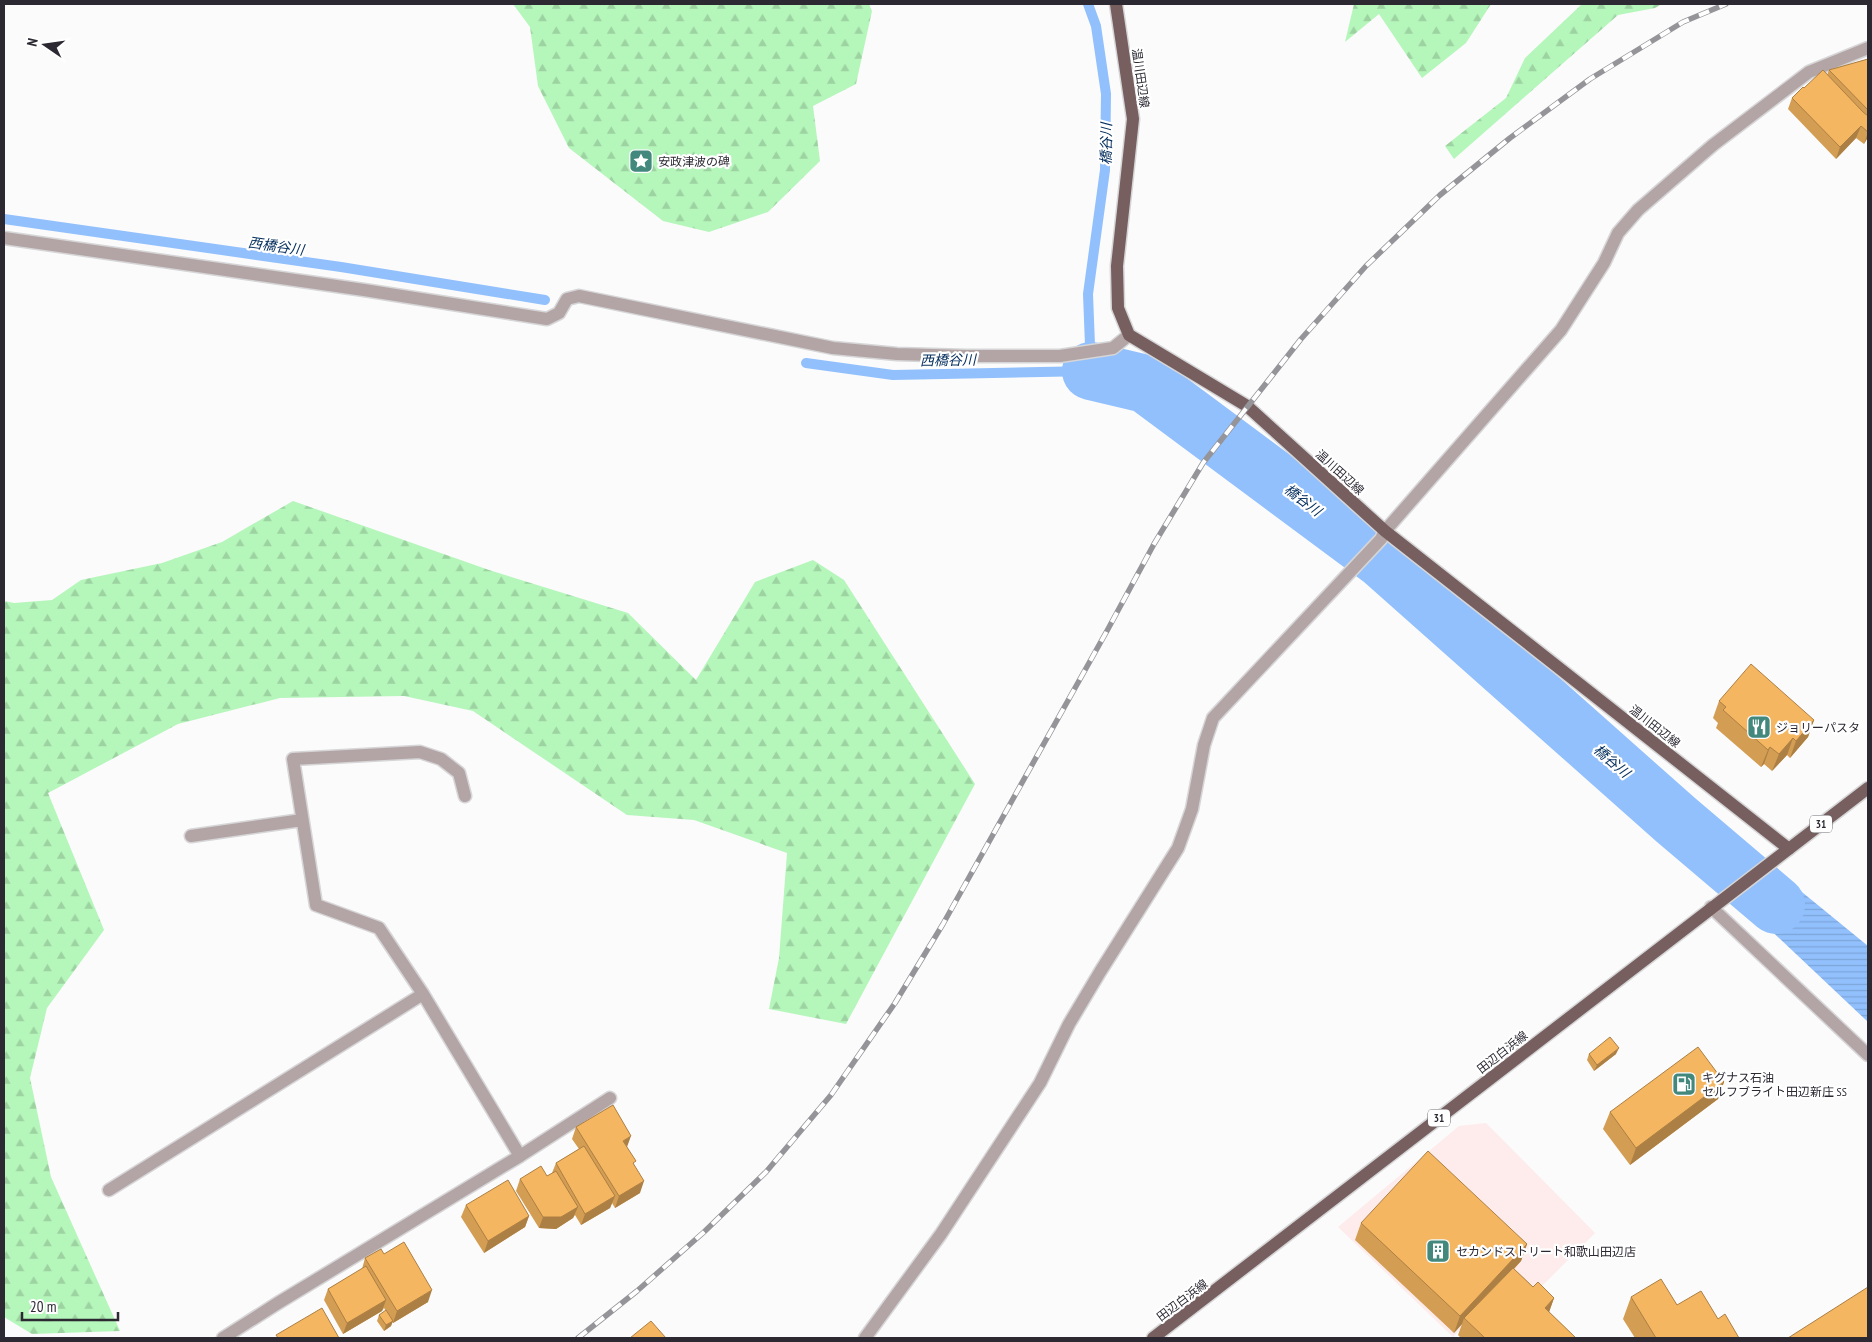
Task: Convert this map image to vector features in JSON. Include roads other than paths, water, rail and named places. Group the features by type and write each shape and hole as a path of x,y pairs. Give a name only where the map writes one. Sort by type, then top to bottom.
{"main road":[{"name":"温川田辺線","path":"1116,4 1133,119 1117,266 1118,308 1129,335 1247,406 1383,535 1789,849"},
{"name":"田辺白浜線","path":"1153,1338 1868,788"}],"street":[{"path":"865,1338 941,1234 1040,1082 1069,1024 1178,848 1192,809 1204,745 1213,718 1346,578 1561,330 1604,263 1618,233 1638,210 1713,145 1809,72 1868,48"},
{"path":"4,238 364,290 547,319 559,313 567,299 579,296 833,348 897,354 1060,356 1113,348 1129,335"},
{"path":"465,796 458,772 441,759 420,752 293,759 316,905 379,928 423,994 520,1156"},
{"path":"190,836 302,820"},
{"path":"1712,907 1868,1055"},
{"path":"109,1190 423,994"},
{"path":"223,1338 520,1156 610,1098"}],"water":[{"path":"1797,888 1868,946 1868,1022 1760,920"}],"waterway":[{"name":"橋谷川","path":"806,363 893,375 1091,371 1088,294 1105,170 1106,94 1096,26 1088,4"},
{"name":"西橋谷川","path":"4,219 341,267 545,300"},
{"name":"橋谷川","path":"1091,371 1146,384 1383,560 1676,820 1776,905"}],"railway":[{"path":"578,1338 637,1291 704,1232 766,1172 831,1095 895,1003 943,924 1154,544 1203,463 1301,339 1366,266 1440,195 1510,138 1590,79 1683,22 1726,4"}],"place":[{"name":"安政津波の碑","path":"641,161"},
{"name":"ジョリーパスタ","path":"1759,727"},
{"name":"キグナス石油 セルフブライト田辺新庄 SS","path":"1684,1084"},
{"name":"セカンドストリート和歌山田辺店","path":"1438,1251"}]}
